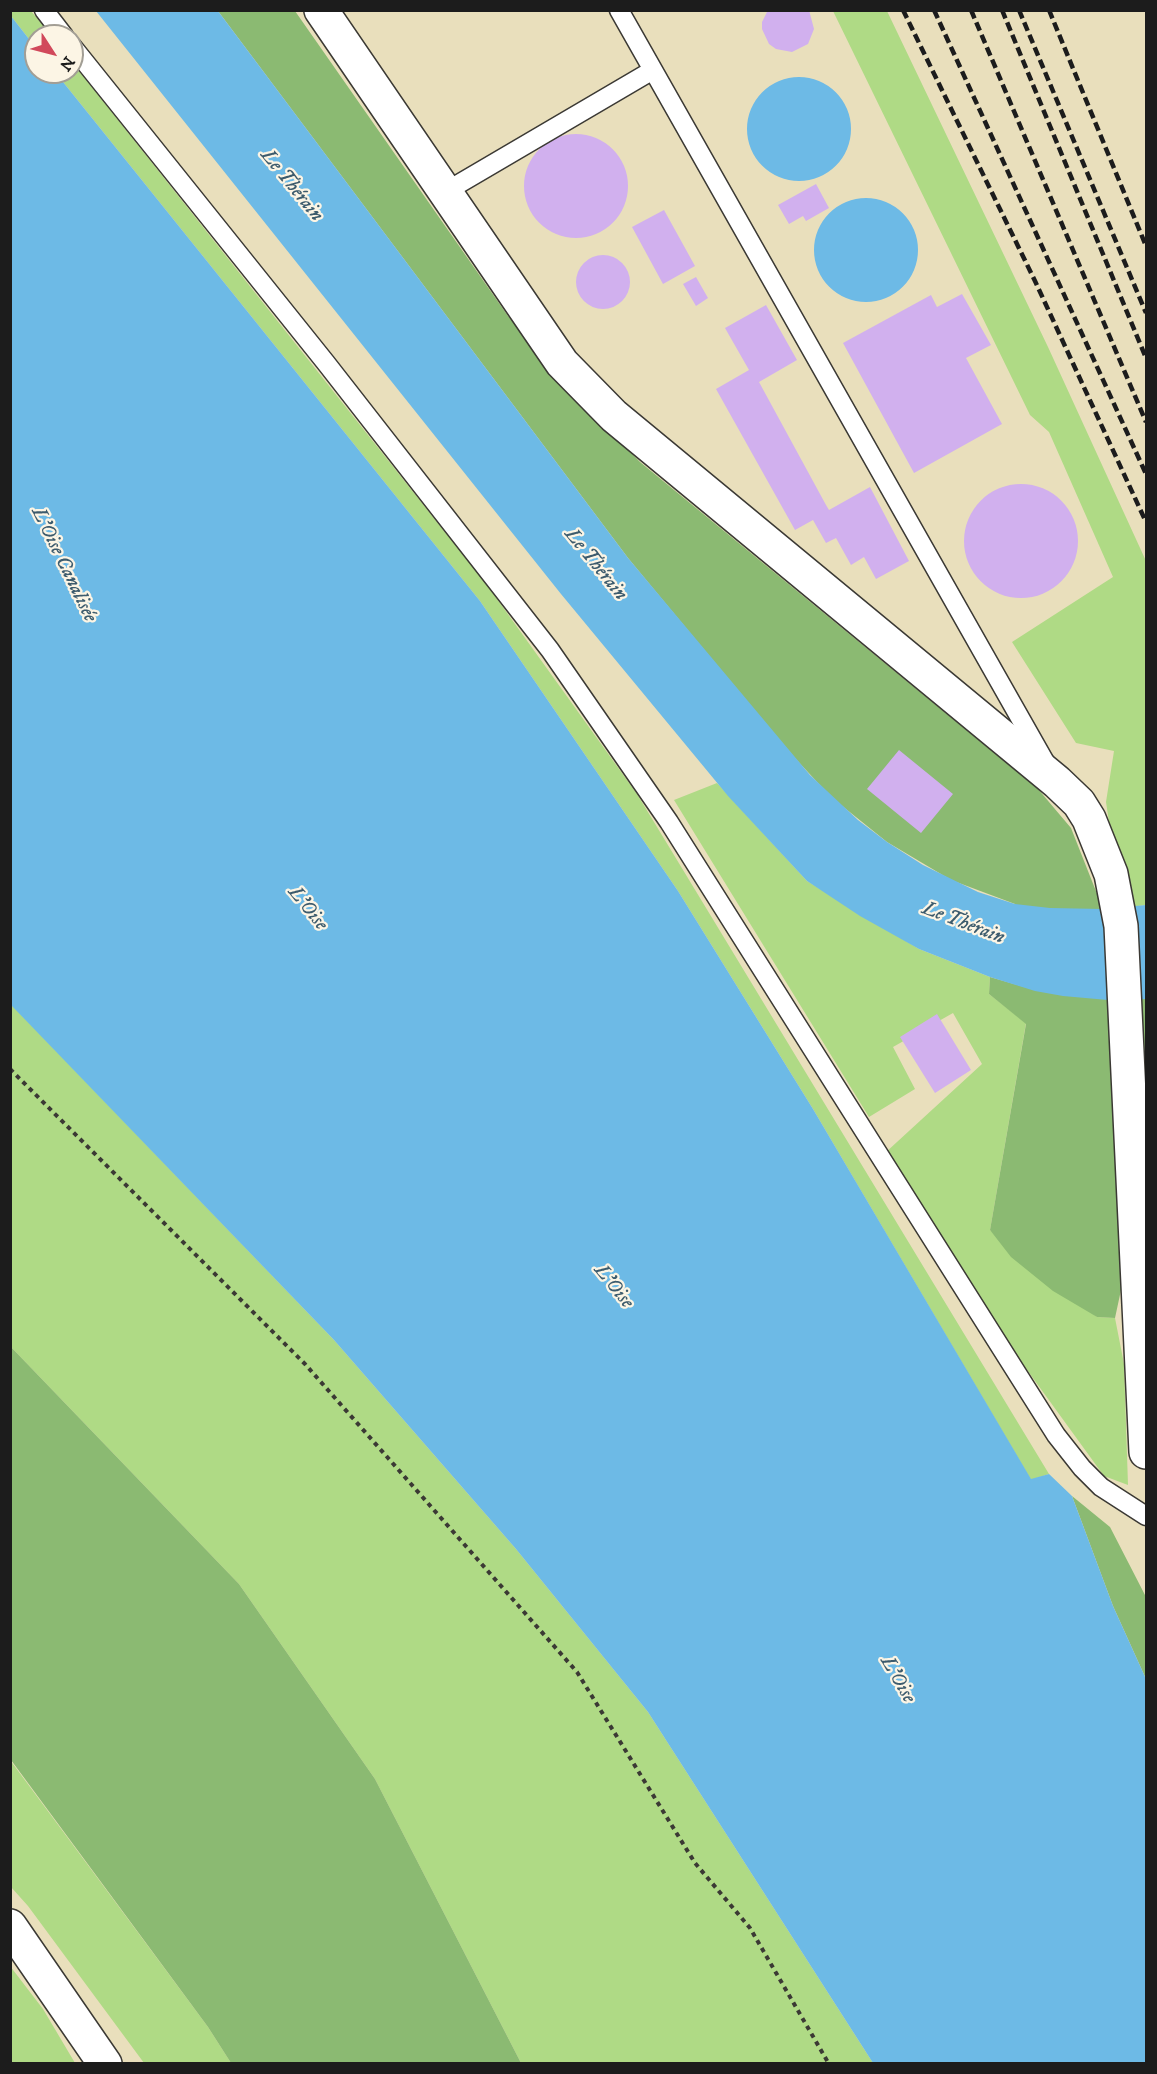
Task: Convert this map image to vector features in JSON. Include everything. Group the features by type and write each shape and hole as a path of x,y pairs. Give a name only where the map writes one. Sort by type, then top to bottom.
{"street":[{"path":"321,10 562,363 614,416 1057,782 1079,803 1098,836 1117,903 1146,1452"},
{"path":"10,1926 105,2064"}],"lane":[{"path":"44,10 55,24"},
{"path":"619,10 1057,782"},
{"path":"84,61 327,363 550,650 681,842 1056,1435 1082,1468 1101,1487 1146,1516"},
{"path":"445,192 653,70"}],"path":[{"path":"10,1069 305,1364 577,1672 695,1863 750,1928 829,2064"}],"green space":[{"path":"11,11 31,11 42,24 24,24 24,33 11,16"},
{"path":"218,11 295,11 508,316 571,391 640,462 1038,789 1071,828 1103,909 1146,999 1146,1268 1124,1276 1115,1318 1097,1317 1053,1291 1011,1257 990,1230 1026,1024 989,994 990,977 1035,990 1015,904 951,880 887,842 831,797 781,743 628,558"},
{"path":"833,11 887,11 1048,347 1146,561 1146,905 1122,908 1106,802 1114,751 1076,743 1012,642 1113,577 1049,432 1030,415"},
{"path":"84,77 487,585 637,794 1049,1474 1031,1480 813,1109 678,891 480,601 65,84 84,84"},
{"path":"717,783 807,881 919,949 990,977 989,994 1026,1023 990,1230 1097,1317 1115,1318 1124,1364 1128,1485 1104,1476 1014,1352 885,1153 982,1064 953,1013 893,1047 915,1089 869,1117 674,800"},
{"path":"10,1003 334,1340 516,1549 648,1712 873,2063 521,2063 375,1779 239,1584 11,1347"},
{"path":"11,1347 239,1584 375,1779 521,2063 231,2063 208,2027 11,1760"},
{"path":"1072,1496 1110,1527 1146,1597 1146,1679 1113,1606"},
{"path":"10,1760 208,2027 231,2063 144,2063 28,1906 11,1887"},
{"path":"10,1966 43,2009 75,2063 11,2063"}],"water":[{"name":"Le Thérain","path":"96,11 218,11 628,558 810,775 858,820 887,842 923,865 978,892 1015,904 1050,908 1103,909 1146,905 1146,999 1119,1001 1063,996 1035,991 990,977 919,949 860,916 807,881 728,796 561,594"},
{"path":"11,16 24,33 24,84 65,84 480,601 678,891 813,1109 1031,1479 1049,1474 1072,1496 1113,1606 1146,1679 1146,2063 873,2063 648,1712 516,1549 334,1340 11,1005"},
{"path":"799,77 819,81 836,92 847,109 851,129 847,149 836,166 819,177 799,181 779,177 762,166 751,149 747,129 751,109 762,92 779,81"},
{"path":"866,198 886,202 903,213 914,230 918,250 914,270 903,287 886,298 866,302 846,298 829,287 818,270 814,250 818,230 829,213 846,202"}],"building":[{"path":"768,10 809,10 814,29 808,44 792,52 776,49 769,44 762,29 762,22"},
{"path":"576,134 596,138 613,149 624,166 628,186 624,206 613,223 596,234 576,238 556,234 539,223 528,206 524,186 528,166 539,149 556,138"},
{"path":"816,184 829,208 806,221 803,216 789,224 778,205"},
{"path":"664,210 695,266 663,284 632,227"},
{"path":"603,255 613,257 622,263 628,272 630,282 628,292 622,301 613,307 603,309 593,307 584,301 578,292 576,282 578,272 584,263 593,257"},
{"path":"696,277 708,298 696,306 683,284"},
{"path":"962,294 991,345 966,358 1002,424 914,473 843,343 931,295 937,307"},
{"path":"766,305 797,360 759,382 826,505 829,510 870,487 909,561 876,579 864,557 851,565 836,538 826,543 813,520 795,530 716,389 749,370 725,328"},
{"path":"1021,484 1043,489 1061,501 1073,519 1078,541 1073,563 1061,581 1043,593 1021,598 999,593 981,581 969,563 964,541 969,519 981,501 999,489"},
{"path":"899,750 953,794 921,833 867,789"},
{"path":"937,1014 971,1070 935,1093 900,1037"}],"railway":[{"path":"903,10 1035,281 1146,522"},
{"path":"934,10 1146,474"},
{"path":"971,10 1146,422"},
{"path":"1002,10 1146,358"},
{"path":"1019,10 1146,313"},
{"path":"1049,10 1146,246"}],"water label":[{"name":"L'Oise Canalisée","path":"63,565"},
{"name":"L'Oise","path":"307,909"},
{"name":"L'Oise","path":"613,1287"},
{"name":"L'Oise","path":"897,1680"}]}
